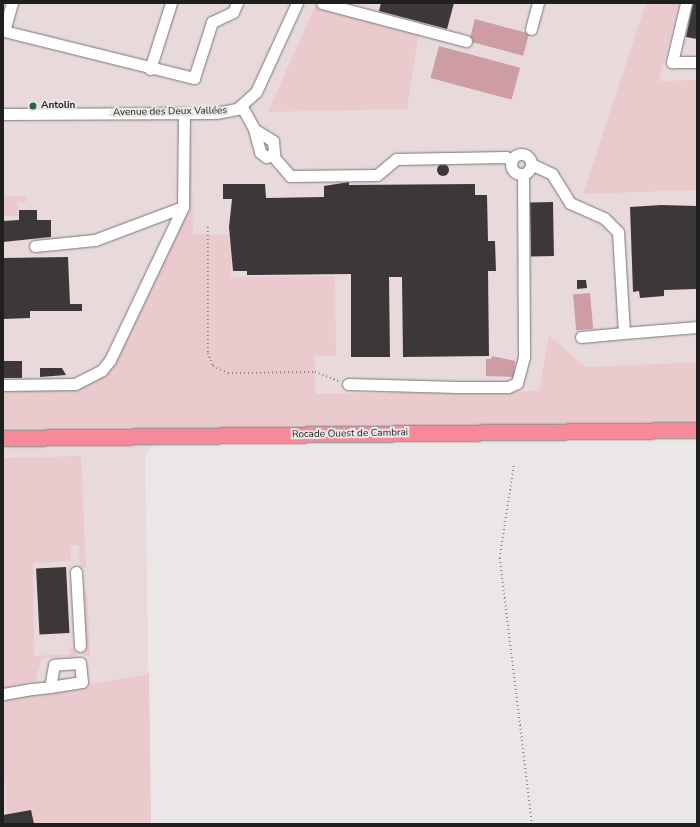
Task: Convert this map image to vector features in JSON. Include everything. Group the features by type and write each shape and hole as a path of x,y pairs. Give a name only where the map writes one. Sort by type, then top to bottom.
{"highway":[{"name":"Rocade Ouest de Cambrai","path":"3,438 697,430"}],"street":[{"path":"12,3 4,31 150,69 194,78 212,22 233,12 237,3"},
{"path":"150,69 171,3"},
{"name":"Avenue des Deux Vallées","path":"3,114 221,112 242,106 258,88 297,3"},
{"path":"322,3 466,42"},
{"path":"531,29 538,3"},
{"path":"686,3 672,62 697,62"},
{"path":"242,106 254,128 260,152 266,157 272,155 276,151 274,141 254,128"},
{"path":"3,385 75,384 102,370 183,207 184,113"},
{"path":"272,155 290,176 377,176 396,159 506,157 512,161 513,170 523,174"},
{"path":"512,161 524,155 531,164 552,174 570,203 604,218 618,232 624,333"},
{"path":"348,384 457,388 508,387 517,383 524,357 523,174 531,164"},
{"path":"35,246 95,240 183,207"},
{"path":"582,337 697,327"},
{"path":"76,572 80,646"},
{"path":"3,694 50,687"}],"path":[{"path":"208,227 208,353 213,366 228,372 315,372 348,384"},
{"path":"514,466 500,558 532,824"}],"shaded area":[{"path":"3,3 697,3 697,362 584,367 550,336 539,391 195,396 145,455 151,824 3,824"},
{"path":"646,3 679,3 659,81 697,80 697,190 583,194"},
{"path":"315,6 419,32 407,109 268,112"},
{"path":"475,19 529,33 523,56 469,41"},
{"path":"439,46 520,68 512,100 430,78"},
{"path":"184,130 191,130 193,234 231,235 231,277 335,276 336,356 315,356 315,394 539,391 549,335 585,367 697,362 697,423 3,432 3,389 77,387 106,371 182,219"},
{"path":"3,196 26,196 26,202 18,202 18,216 3,216"},
{"path":"590,293 593,329 576,330 573,294"},
{"path":"492,356 515,361 514,377 486,376 486,359 491,359"},
{"path":"81,456 86,568 80,568 79,545 71,546 71,561 33,563 34,656 70,654 70,647 75,647 76,656 42,658 35,681 3,688 3,458"},
{"path":"87,589 90,656 83,656 81,594"},
{"path":"149,674 151,824 34,824 7,814 4,794 7,794 3,774 3,699"}],"building":[{"path":"381,3 454,3 447,29 379,11"},
{"path":"693,3 697,3 697,39 686,37"},
{"path":"441,164 445,164 449,170 445,176 441,176 437,172 437,168"},
{"path":"349,182 349,185 475,184 475,195 487,195 488,241 495,241 496,271 488,271 489,356 403,357 402,277 389,277 390,357 351,357 351,274 247,275 247,271 233,271 229,227 232,199 223,199 223,184 265,184 266,198 324,197 324,186"},
{"path":"530,202 553,202 554,256 531,256"},
{"path":"661,205 697,206 697,289 664,290 664,296 640,298 639,291 633,292 630,207"},
{"path":"19,210 37,210 37,220 51,220 51,237 3,242 3,221 19,220"},
{"path":"68,257 70,304 82,304 82,311 30,311 30,318 3,319 3,258"},
{"path":"577,280 586,280 587,288 577,289"},
{"path":"3,361 22,361 22,378 3,378"},
{"path":"40,368 62,368 66,375 40,377"},
{"path":"66,567 69,633 39,634 36,569"},
{"path":"31,810 34,824 3,824 3,815"}],"place":[{"name":"Antolin","path":"33,106"}]}
